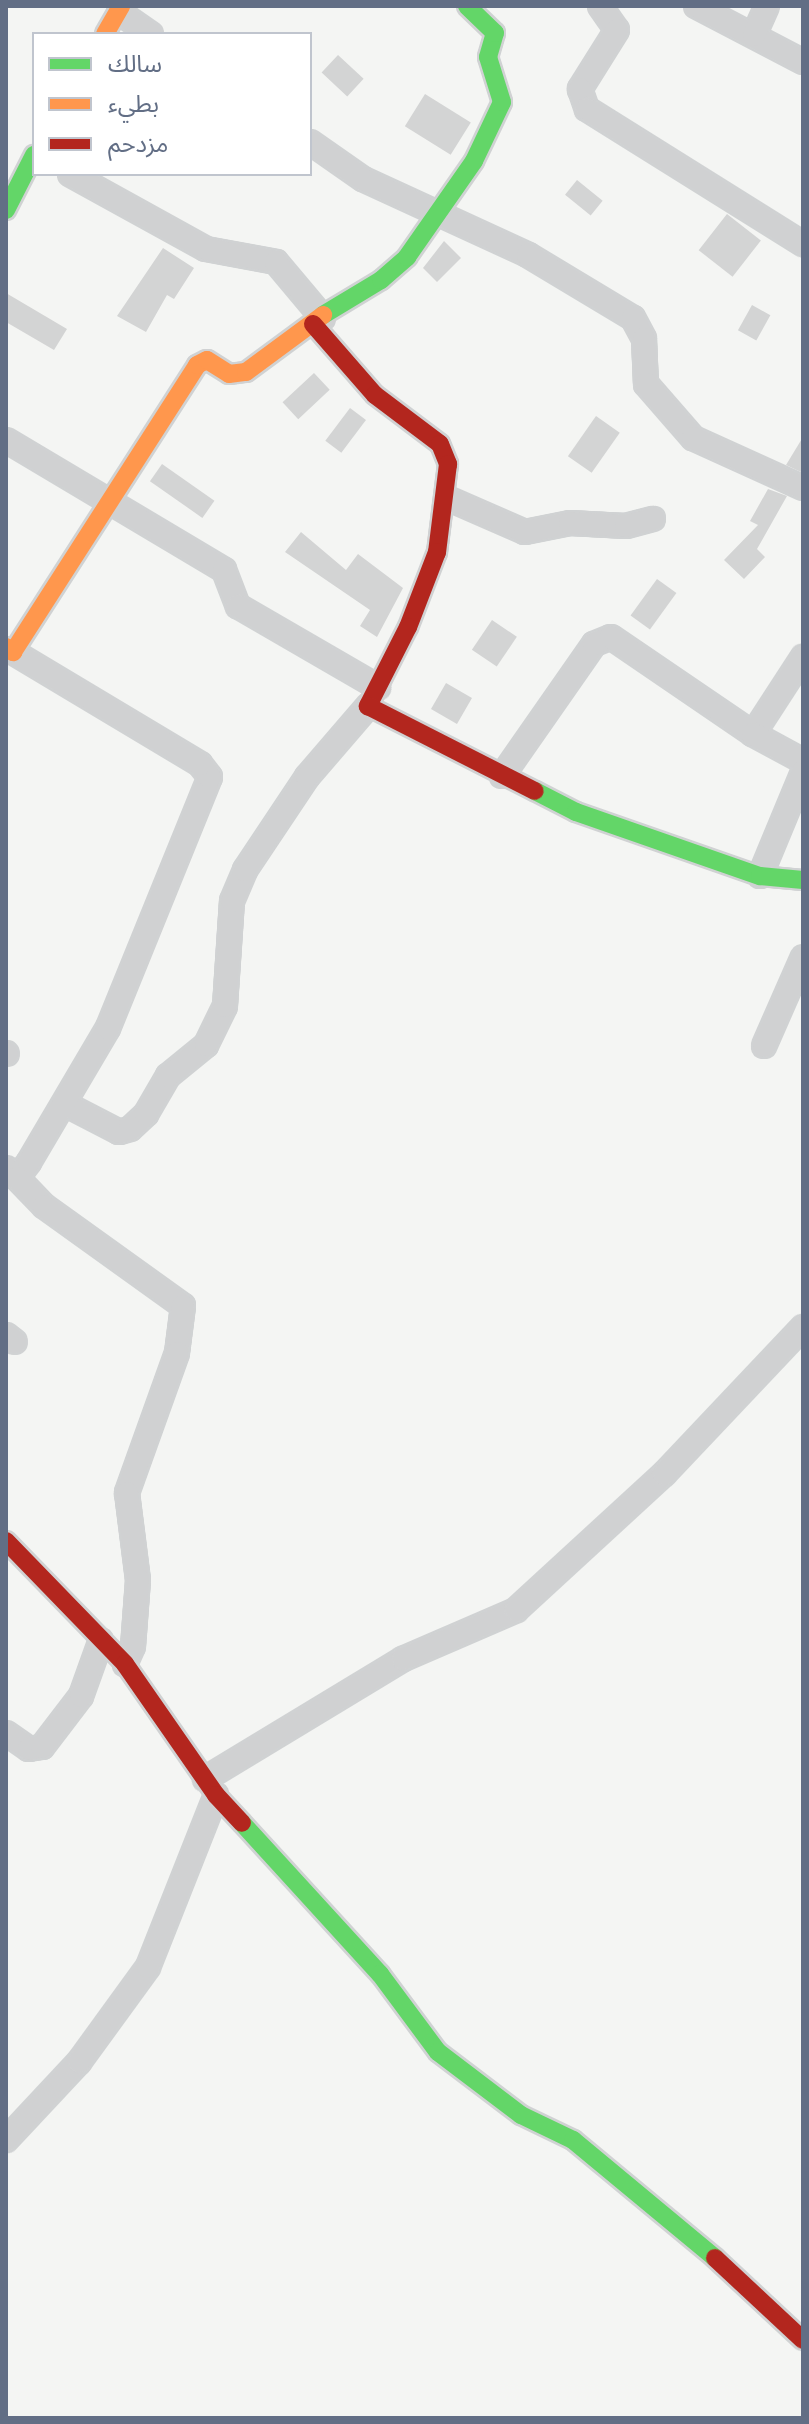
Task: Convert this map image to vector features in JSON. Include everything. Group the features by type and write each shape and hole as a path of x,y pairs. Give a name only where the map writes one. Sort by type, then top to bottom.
{"street":[{"path":"125,1664 133,1646 138,1580 127,1493 173,1366 183,1306 44,1206 12,1173 65,1104 133,974 210,777 200,764 9,649 197,365 207,360 229,374 246,372 290,335 318,321 407,257 433,215 474,161 502,102 488,57 495,33 467,6"},
{"path":"600,6 617,30 580,89 587,109 803,243"},
{"path":"696,6 803,62"},
{"path":"754,35 767,6"},
{"path":"106,32 120,9 149,32"},
{"path":"312,143 363,179 433,215 528,255 633,318 644,339 646,384 693,438 803,488"},
{"path":"6,210 32,159"},
{"path":"65,1104 119,1132 130,1129 146,1114 168,1076 206,1045 225,1006 230,914 245,870 307,777 373,697 437,552 447,498 448,464 440,444 375,395 276,262 206,249 74,176"},
{"path":"6,440 224,570 238,606 373,697 502,776 576,812 760,876 803,880"},
{"path":"447,498 525,532 570,523 626,526 653,519"},
{"path":"502,776 594,644 611,637 753,734 803,761"},
{"path":"753,734 803,657"},
{"path":"760,876 803,772"},
{"path":"764,1046 803,957"},
{"path":"6,2140 79,2062 148,1967 211,1787 403,1659 516,1610 664,1474 803,1327"},
{"path":"6,1541 125,1664 211,1787 380,1974 438,2052 521,2115 573,2140 707,2251 803,2340"},
{"path":"6,1733 29,1749 42,1747 81,1696 101,1640"}],"building":[{"path":"338,55 364,79 347,96 322,73"},
{"path":"425,94 471,123 451,155 405,126"},
{"path":"577,180 603,201 591,216 565,195"},
{"path":"727,214 761,240 733,277 699,250"},
{"path":"444,241 461,258 437,282 423,268"},
{"path":"163,248 194,268 174,299 167,295 146,332 117,316"},
{"path":"6,293 67,329 54,350 6,322"},
{"path":"752,305 770,315 756,341 738,330"},
{"path":"314,373 330,390 298,419 283,402"},
{"path":"350,408 366,420 341,453 325,441"},
{"path":"596,416 620,433 592,473 568,456"},
{"path":"803,437 803,468 801,472 786,465"},
{"path":"162,464 214,501 202,518 150,481"},
{"path":"768,489 787,496 757,549 765,557 744,579 724,560 758,525 750,521"},
{"path":"301,532 346,570 358,554 403,588 377,637 360,626 370,610 285,552"},
{"path":"657,579 676,593 650,630 631,615"},
{"path":"492,620 517,637 497,667 472,650"},
{"path":"446,683 472,698 457,724 431,709"}],"traffic: fast":[{"path":"323,315 381,280 407,257 474,161 502,102 488,57 495,33 467,6"},
{"path":"6,210 32,159"},
{"path":"535,791 576,812 760,876 803,880"},
{"path":"242,1823 380,1974 438,2052 521,2115 573,2140 715,2258"}],"traffic: slow":[{"path":"106,32 121,6"},
{"path":"6,647 13,652 197,365 207,360 229,374 246,372 323,315"}],"traffic: jam":[{"path":"313,324 375,395 440,444 448,464 437,552 408,627 368,706 535,791"},
{"path":"6,1541 125,1664 216,1795 242,1823"},
{"path":"715,2258 803,2340"}]}
